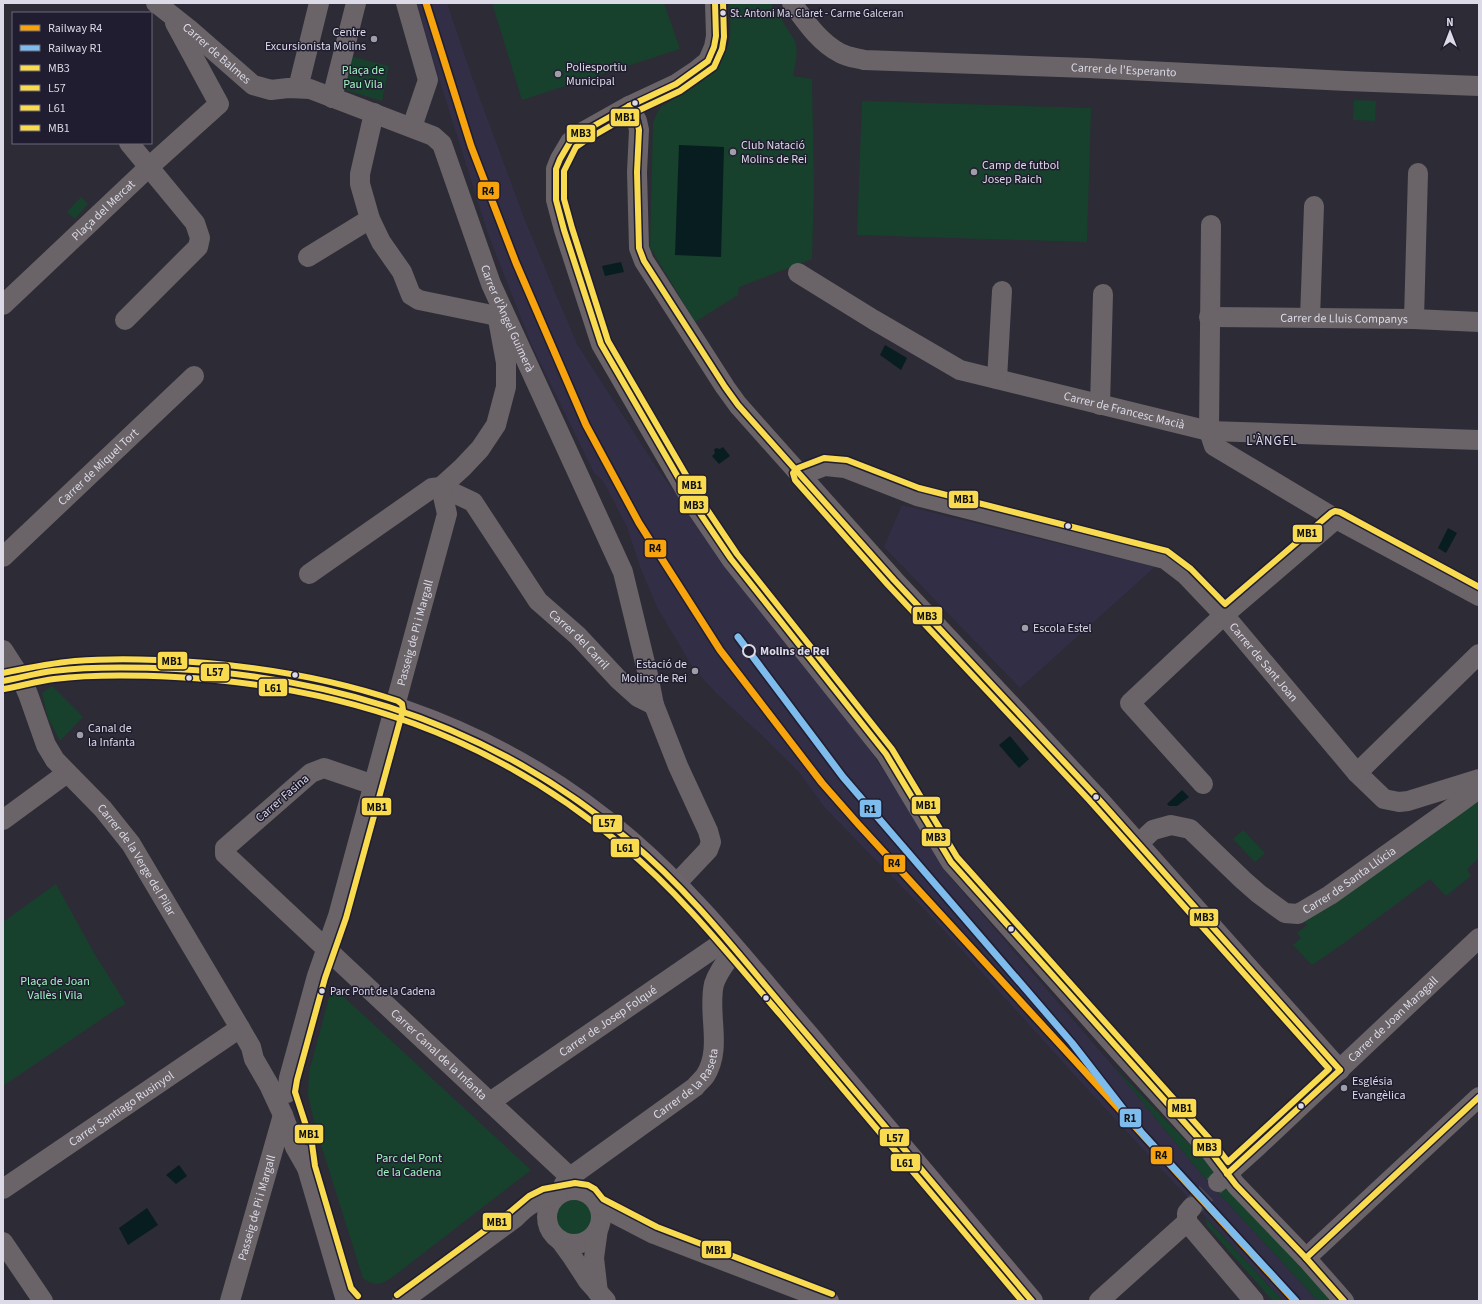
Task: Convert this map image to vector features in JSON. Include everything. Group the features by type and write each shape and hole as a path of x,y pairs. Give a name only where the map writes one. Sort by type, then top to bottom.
{"main road":[{"path":"12,679 50,672 121,667 189,668 294,681 348,693 433,721 467,736 545,779 576,799 630,841 675,885 731,945 1032,1301"}],"street":[{"path":"298,88 319,3"},
{"path":"332,98 356,3"},
{"path":"406,3 428,80 412,127"},
{"path":"715,3 716,36 714,47 708,61 676,84 629,106 574,138 562,153 556,169 556,200 564,230 602,344 693,503 731,559 886,754 956,867 1116,1048 1210,1151 1222,1178 1306,1258 1344,1301"},
{"name":"Carrer de l'Esperanto","path":"792,3 823,42 841,54 864,60 1088,68 1479,86"},
{"name":"Carrer de Balmes","path":"163,8 253,86 271,90 298,88"},
{"name":"Plaça del Mercat","path":"3,305 150,166 219,104 163,8"},
{"name":"Carrer d'Àngel Guimerà","path":"298,88 310,89 374,112 433,136 442,144 491,284 616,553 623,572 654,705"},
{"path":"629,106 637,121 639,130 637,160 639,248 644,261 738,405 894,580 1063,761 1340,1070"},
{"path":"374,112 360,174 360,184 370,219 381,242 402,272 411,296 419,300 497,316"},
{"path":"125,320 198,247 200,238 195,223 150,166 130,144"},
{"path":"1414,319 1418,173"},
{"path":"1310,318 1314,206"},
{"path":"308,257 370,219"},
{"path":"1210,225 1209,431 1214,446 1336,519 1479,596"},
{"name":"Carrer de Francesc Macià","path":"798,273 874,320 960,370 1100,405 1209,431 1479,440"},
{"path":"309,574 432,488 441,487 480,449 496,425 506,387 506,363 491,284"},
{"path":"997,379 1002,290"},
{"path":"1100,405 1103,294"},
{"name":"Carrer de Lluis Companys","path":"1209,317 1414,319 1479,322"},
{"name":"Carrer de Miquel Tort","path":"3,557 194,376"},
{"name":"Carrer de Sant Joan","path":"801,475 825,466 845,468 917,496 1165,559 1186,575 1224,615 1357,772 1384,799 1399,802 1479,780"},
{"name":"Carrer del Carril","path":"441,487 473,502 538,601 578,636 618,679 638,697 654,705"},
{"name":"Passeig de Pi i Margall","path":"286,1085 317,976 338,916 447,514 441,487"},
{"path":"1203,784 1130,703 1224,615 1336,519"},
{"name":"Carrer de la Verge del Pilar","path":"3,650 12,679 28,694 46,746 55,760 104,810 131,844 240,1028 283,1115 295,1147 307,1168"},
{"path":"1357,772 1479,654"},
{"path":"654,705 678,766 704,821 711,842 708,850 675,885"},
{"name":"Carrer Fasina","path":"225,854 225,848 311,773 324,768 374,785"},
{"path":"3,820 67,772"},
{"name":"Carrer de Santa Llúcia","path":"1138,844 1153,830 1171,825 1190,829 1259,894 1285,913 1298,914 1330,896 1473,793 1479,780"},
{"name":"Carrer Canal de la Infanta","path":"225,854 490,1102 563,1188"},
{"name":"Carrer de Joan Maragall","path":"1222,1178 1340,1070 1479,938"},
{"name":"Carrer de Josep Folqué","path":"490,1102 731,945"},
{"name":"Carrer de la Raseta","path":"402,1301 515,1218 532,1203 563,1188 695,1087 705,1076 711,1064 714,1048 712,995 714,984 731,945"},
{"name":"Carrer Santiago Rusinyol","path":"3,1189 240,1028"},
{"name":"Carrer de la Verge del Pilar","path":"254,1056 269,1072 275,1083 286,1085"},
{"path":"286,1085 304,1146 307,1168 347,1298"},
{"path":"1306,1258 1479,1097"},
{"name":"Passeig de Pi i Margall","path":"230,1301 283,1115"},
{"path":"598,1229 592,1236 577,1244 568,1243 556,1237 549,1224 548,1212 551,1202 563,1188 579,1190 587,1193 598,1205 601,1221 598,1229 594,1258 602,1297"},
{"path":"598,1205 654,1234 829,1301"},
{"path":"1099,1301 1190,1215 1254,1301"},
{"path":"515,1218 526,1216 538,1219 556,1237 573,1258 588,1281 602,1297"},
{"path":"3,1242 44,1301"}],"shaded area":[{"path":"417,3 447,3 471,74 524,218 577,344 657,468 757,605 864,741 907,806 950,877 1113,1066 1203,1176 1318,1301 1283,1301 1079,1080 939,925 825,808 798,771 716,693 693,668 657,607 642,572 627,527 603,481 594,473 532,346 488,234 440,82"},
{"path":"679,145 724,147 721,257 675,255"},
{"path":"621,262 624,272 605,276 602,266"},
{"path":"885,345 907,358 901,370 880,355"},
{"path":"723,447 730,456 719,464 712,456 715,453 714,450 716,448 720,449"},
{"name":"Escola Estel","path":"902,505 1155,567 1020,688 884,547"},
{"path":"1448,528 1457,533 1446,553 1438,548"},
{"path":"1010,736 1029,759 1019,768 999,745"},
{"path":"1182,790 1189,797 1177,806 1169,806 1167,804"},
{"path":"179,1165 187,1176 176,1184 166,1175"},
{"path":"147,1208 158,1225 128,1245 119,1228"}],"green space":[{"name":"Poliesportiu Municipal","path":"492,3 664,3 680,49 522,100"},
{"name":"Club Natació Molins de Rei","path":"730,3 771,3 795,41 797,54 793,76 812,79 814,188 812,259 739,287 738,295 695,322 650,247 653,123 661,107 704,79 721,61 727,50 730,37"},
{"name":"Plaça de Pau Vila","path":"350,56 389,66 382,101 342,89"},
{"path":"1354,100 1376,101 1375,121 1353,120"},
{"name":"Camp de futbol Josep Raich","path":"862,101 1091,108 1087,242 857,235"},
{"path":"81,197 88,204 75,219 67,212"},
{"path":"52,686 83,717 60,741 48,718 42,693"},
{"path":"1479,800 1479,858 1467,869 1471,876 1446,896 1430,879 1312,965 1293,945 1301,938 1297,933 1307,925 1302,919"},
{"path":"1243,830 1265,853 1255,862 1233,839"},
{"name":"Plaça de Joan Vallès i Vila","path":"56,884 94,953 126,1004 3,1086 3,922"},
{"name":"Parc del Pont de la Cadena","path":"332,986 531,1170 394,1276 378,1284 371,1283 363,1278 316,1129 308,1096 309,1072"},
{"path":"1113,1066 1199,1154 1335,1301 1318,1301 1203,1176"},
{"path":"578,1200 587,1205 591,1211 591,1225 587,1231 578,1236 570,1236 561,1231 557,1225 556,1214 561,1205 567,1201"},
{"path":"1206,1218 1283,1301 1273,1301 1207,1226"}],"tunnel":[{"path":"1192,1207 1218,1182"}],"rail line":[{"name":"R4","path":"426,3 471,146 516,263 586,425 639,523 720,650 822,783 858,824 1295,1301"},
{"name":"R1","path":"738,637 843,777 1072,1043 1141,1132 1296,1301"}],"transit line":[{"name":"MB3","path":"715,3 716,36 714,47 708,61 676,84 629,106 581,133 570,142 556,169 556,200 564,230 601,344 693,503 731,559 886,754 951,862 1210,1151 1236,1185 1306,1258 1344,1301"},
{"name":"MB1","path":"723,3 724,37 722,49 714,67 680,91 633,113 586,140 576,147 564,171 564,199 608,341 700,499 737,554 892,749 957,857 1216,1146 1228,1162 1329,1069 1089,800 888,585 795,480 793,473 798,468 824,458 847,460 919,488 1167,551 1191,569 1225,604 1335,511 1340,512 1479,587"},
{"name":"MB3","path":"629,106 637,121 639,130 637,172 639,248 644,261 738,405 894,580 1095,795 1340,1070"},
{"name":"MB1","path":"3,673 48,664 85,660 136,659 218,664 249,667 309,677 369,692 398,701 402,704 403,710 346,918 325,978 295,1092 312,1144 315,1166 351,1288 358,1296"},
{"name":"L57","path":"3,681 53,671 84,668 130,667 239,674 300,684 360,698 418,717 474,740 528,769 580,802 630,841 674,881 734,948 1032,1301"},
{"name":"L61","path":"4,689 54,679 84,676 130,675 238,682 298,692 357,705 414,724 469,747 522,775 574,808 624,847 646,866 688,908 784,1019 1022,1301"},
{"name":"MB3","path":"1227,1174 1340,1070"},
{"name":"MB3","path":"1306,1258 1479,1097"},
{"name":"MB1","path":"397,1295 510,1212 529,1196 543,1189 575,1183 588,1185 595,1189 603,1199 657,1227 832,1294"}],"place":[{"name":"St. Antoni Ma. Claret - Carme Galceran","path":"723,13"},
{"name":"Centre Excursionista Molins","path":"374,39"},
{"name":"Poliesportiu Municipal","path":"558,74"},
{"name":"Club Natació Molins de Rei","path":"733,152"},
{"name":"Camp de futbol Josep Raich","path":"974,172"},
{"name":"Escola Estel","path":"1025,628"},
{"name":"Molins de Rei","path":"749,651"},
{"name":"Estació de Molins de Rei","path":"695,671"},
{"name":"Canal de la Infanta","path":"80,735"},
{"name":"Parc Pont de la Cadena","path":"322,991"},
{"name":"Església Evangèlica","path":"1344,1088"}],"district":[{"name":"L'ÀNGEL","path":"1272,440"}]}
